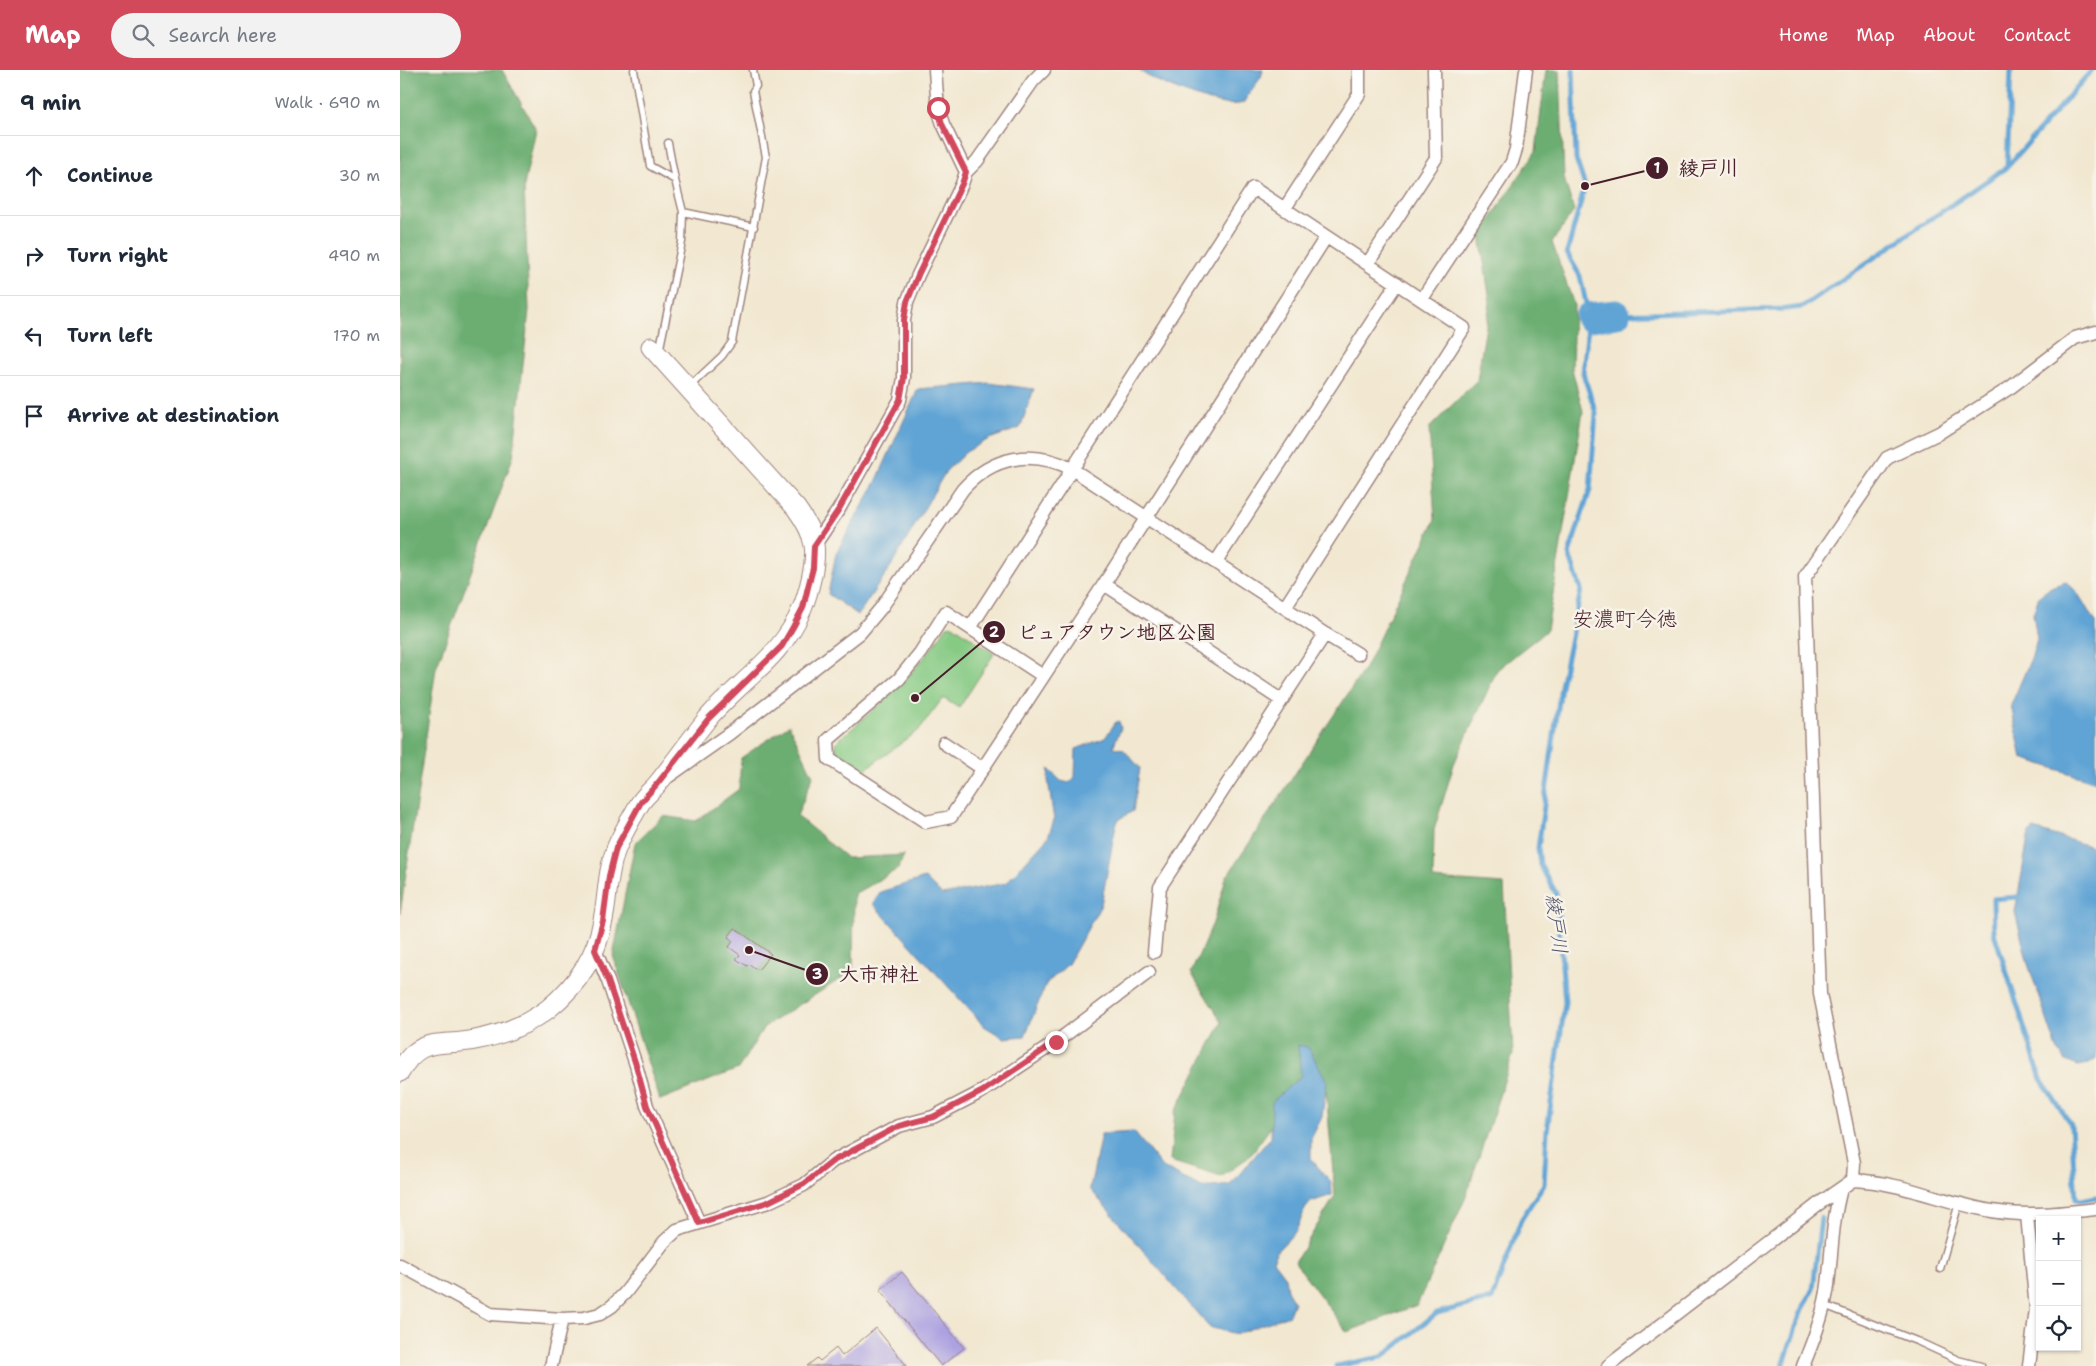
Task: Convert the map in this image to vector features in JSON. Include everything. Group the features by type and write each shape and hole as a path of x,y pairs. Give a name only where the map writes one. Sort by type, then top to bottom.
{"street":[{"path":"935,70 938,108 942,124 966,172"},
{"path":"814,546 839,509 900,400 904,378 904,320 907,302 966,172 977,161 1033,81 1044,70"},
{"path":"1285,208 1359,94 1359,70"},
{"path":"1368,263 1436,158 1434,70"},
{"path":"1422,299 1512,162 1516,149 1526,70"},
{"path":"970,628 1253,188 1464,328 1285,606"},
{"path":"1043,676 946,612 920,653 899,679 828,740 829,759 926,822 951,817 1104,584 1326,237"},
{"path":"1216,562 1397,283"},
{"path":"1853,1180 1854,1163 1820,994 1805,576 1886,458 1939,433 2011,387 2075,338 2096,332"},
{"path":"400,1072 406,1060 421,1048 438,1042 464,1042 508,1031 548,1009 567,990 587,965 595,950 603,921 609,876 616,848 641,802 709,718 782,646 803,608 813,568 814,546 806,522 796,508 655,351"},
{"path":"657,784 730,733 860,633 881,608 963,489 972,479 992,466 1017,458 1050,459 1072,469 1358,654"},
{"path":"1104,584 1281,700"},
{"path":"1154,952 1160,887 1325,634"},
{"path":"944,743 983,769"},
{"path":"595,950 608,981 633,1055 647,1106 699,1223"},
{"path":"400,1264 490,1314 562,1319 584,1318 600,1314 612,1306 646,1268 664,1242 677,1230 768,1202 804,1184 833,1161 891,1130 933,1117 983,1091 1056,1042 1148,972"},
{"path":"1608,1366 1817,1205 1853,1180 1890,1184 1991,1210 2027,1215 2096,1209"},
{"path":"1803,1366 1828,1287 1834,1212 1841,1189"},
{"path":"2027,1215 2036,1309 2029,1366"},
{"path":"550,1366 562,1319"}],"lane":[{"path":"634,70 650,166 675,180"},
{"path":"688,387 722,356 732,342 766,157 753,91 756,86 753,70"},
{"path":"655,351 682,242 683,212 668,143"},
{"path":"683,212 754,227"},
{"path":"1940,1269 1959,1202"},
{"path":"1824,1304 1919,1342 1958,1360 1981,1366"}],"green space":[{"path":"400,70 502,70 536,129 524,186 529,310 513,457 436,668 400,914"},
{"path":"1546,70 1560,70 1564,178 1574,211 1552,242 1574,305 1572,369 1583,411 1547,630 1497,670 1454,764 1434,830 1433,879 1504,884 1513,1054 1465,1199 1417,1305 1347,1332 1295,1262 1335,1196 1326,1090 1301,1085 1250,1156 1221,1177 1170,1161 1175,1112 1222,1022 1191,973 1213,923 1226,878 1365,668 1435,520 1429,428 1477,380 1490,302 1480,235 1536,151"},
{"path":"953,625 994,654 959,708 943,698 918,731 863,771 837,755 835,743 896,689 935,644 947,626"},
{"path":"789,725 813,776 797,816 847,858 904,855 898,869 854,894 853,971 764,1027 738,1069 660,1100 613,956 635,843 663,816 696,821 739,789 741,758"}],"water":[{"path":"1139,70 1263,70 1261,77 1243,103 1222,104 1189,94 1154,79"},
{"path":"989,383 1034,389 1020,428 989,439 966,452 946,471 893,563 858,615 828,594 836,553 876,482 918,389"},
{"path":"2066,582 2079,596 2096,622 2096,782 2022,758 2011,705 2032,656 2037,639 2033,614 2039,596 2053,586"},
{"path":"1119,721 1121,728 1113,747 1123,749 1140,768 1133,811 1119,819 1116,825 1101,905 1068,964 1046,984 1025,1036 1004,1038 984,1026 873,904 880,892 925,878 942,895 1006,883 1048,837 1054,820 1048,780 1049,769 1061,781 1069,783 1075,777 1076,749 1105,738 1115,723"},
{"path":"2034,829 2096,848 2096,1059 2089,1064 2077,1066 2066,1061 2057,1049 2028,964 2015,912 2029,833"},
{"path":"1298,1045 1308,1047 1327,1081 1322,1117 1311,1139 1311,1159 1331,1182 1332,1195 1311,1202 1305,1209 1296,1231 1277,1251 1273,1261 1285,1277 1287,1290 1294,1302 1289,1315 1236,1334 1209,1327 1090,1189 1101,1134 1134,1132 1162,1167 1202,1188 1230,1185 1271,1137 1272,1102 1301,1076"}],"building":[{"path":"735,928 771,954 758,970 736,959 740,955 729,947 733,941 728,937"},
{"path":"902,1272 964,1348 941,1366 880,1290"},
{"path":"876,1328 907,1366 807,1366 817,1358 820,1361 836,1348 842,1356"}],"waterway":[{"name":"綾戸川","path":"1336,1366 1382,1357 1437,1313 1492,1299 1521,1220 1544,1184 1547,1131 1565,1002 1556,893 1540,865 1538,848 1561,686 1581,590 1569,554 1590,490 1596,413 1583,373 1589,317 1580,276 1567,253 1585,186 1576,159 1573,70"},
{"path":"2007,167 2011,70"},
{"path":"1616,314 1802,307 2007,167 2092,70"},
{"name":"綾戸川","path":"1589,317 1616,314"},
{"path":"2018,897 1993,899 1994,933 2041,1079 2071,1125 2076,1199 2096,1197"},
{"path":"1783,1366 1802,1309 1813,1289 1821,1218"}],"place":[{"name":"綾戸川","path":"1585,186"},
{"name":"ピュアタウン地区公園","path":"915,698"},
{"name":"大市神社","path":"749,950"}],"district":[{"name":"安濃町今徳","path":"1625,619"}],"route":[{"path":"938,108 942,124 966,172 958,193 910,291 904,320 904,387 900,400 839,509 814,546 813,568 803,608 782,646 709,718 641,802 616,848 609,876 603,921 595,950 608,981 636,1065 647,1106 699,1223 768,1202 804,1184 833,1161 899,1126 933,1117 983,1091 1056,1042"}]}
